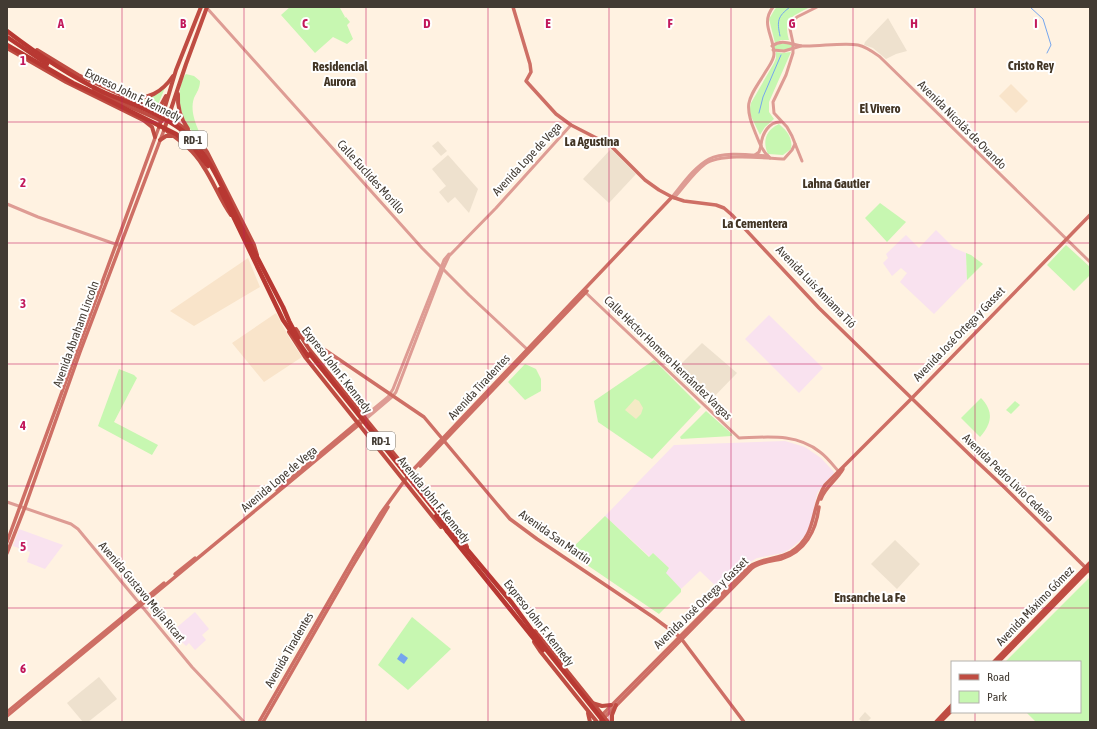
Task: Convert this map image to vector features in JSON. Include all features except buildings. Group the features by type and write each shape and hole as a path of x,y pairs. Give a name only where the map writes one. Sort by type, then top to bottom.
{"highway":[{"name":"Expreso John F. Kennedy","path":"7,31 29,48 84,83 166,120 178,127 190,137 202,151 210,164 260,261 289,322 309,355"},
{"path":"7,37 39,59 59,68"},
{"name":"Expreso John F. Kennedy","path":"8,47 73,83 158,124 183,139 194,148 204,160 220,189 287,326 531,636 604,718"},
{"path":"8,47 20,56"},
{"name":"Expreso John F. Kennedy","path":"449,530 467,547 528,623 544,649 598,722"}],"main road":[{"path":"143,113 156,111 170,90 176,70 201,7"},
{"name":"Avenida Abraham Lincoln","path":"117,245 164,130 206,7"},
{"name":"Avenida Luis Amiama Tió","path":"513,7 530,64 531,72 526,81 556,114 571,125 610,145 645,180 672,198 688,202 716,205 724,208 764,248 819,308 912,398"},
{"name":"RD-1","path":"29,48 37,50 66,68 98,84 163,114 189,132 199,141 221,177 254,245 260,261"},
{"name":"RD-1","path":"20,56 80,90 159,127 184,143 203,166 233,218"},
{"path":"98,84 139,99 150,96 160,90 169,81 176,70"},
{"path":"84,83 101,94 166,123"},
{"path":"179,85 177,98 179,111 184,123 199,141"},
{"name":"Avenida Abraham Lincoln","path":"7,553 159,127 170,90"},
{"path":"142,119 152,127 155,137"},
{"path":"184,143 179,136 180,133 184,130 189,132"},
{"path":"160,140 166,136 174,136"},
{"name":"Avenida Tiradentes","path":"263,722 369,538 411,474 672,198"},
{"name":"Avenida José Ortega y Gasset","path":"598,722 604,718 614,705 752,568 766,562 790,556 802,547 809,539 814,528 822,495 839,472 1090,215"},
{"name":"Avenida John F. Kennedy","path":"283,307 309,348 463,539 467,547"},
{"name":"Avenida John F. Kennedy","path":"287,326 292,338 305,357 458,547 465,553"},
{"name":"Avenida San Martín","path":"295,328 307,338 424,417 510,519 681,638 744,722"},
{"path":"342,403 346,404 354,414 358,415 358,411 349,397"},
{"name":"Avenida Pedro Livio Cedeño","path":"912,398 1088,569"},
{"name":"Avenida Lope de Vega","path":"7,716 366,417"},
{"path":"375,444 374,440 366,430 366,426 370,426 378,436 382,438"},
{"path":"389,461 393,463 401,473 404,473 405,470 396,459 396,456"},
{"name":"Avenida Tiradentes","path":"259,722 381,513 406,482"},
{"path":"422,502 412,487 413,484 416,484 428,497"},
{"name":"Avenida Abraham Lincoln","path":"7,542 23,506"},
{"name":"Avenida Máximo Gómez","path":"999,661 1088,569 1090,563"},
{"name":"Avenida Máximo Gómez","path":"995,661 1088,569"},
{"name":"Avenida Lope de Vega","path":"7,712 140,604"},
{"name":"RD-1","path":"528,623 608,722"},
{"name":"RD-1","path":"531,636 540,651 598,722"},
{"path":"581,702 592,713 595,712 596,710 586,695"},
{"path":"581,702 590,722"},
{"path":"592,703 602,706 614,705 612,722"},
{"path":"936,722 951,706"},
{"path":"940,722 951,711"}],"street":[{"name":"Calle Euclides Morillo","path":"206,7 442,268 528,351"},
{"path":"769,157 761,146 749,117 748,107 752,94 773,59 773,50 767,24 769,12 773,7"},
{"path":"802,161 789,131 774,113 773,102 786,75 794,49 790,30 792,22 797,17 818,7"},
{"name":"Avenida Nicolás de Ovando","path":"772,46 780,42 793,43 801,46 855,45 865,47 873,52 886,62 1090,262"},
{"name":"Avenida Nicolás de Ovando","path":"773,50 780,51 794,49 801,46"},
{"path":"755,155 760,151 762,139 768,127 776,122 781,122"},
{"name":"Avenida Lope de Vega","path":"366,417 392,395 442,268 449,256 571,125"},
{"name":"Avenida Tiradentes","path":"672,198 695,171 709,159 719,155 755,155 785,158 795,144"},
{"name":"Avenida Tiradentes","path":"672,198 700,169 710,161 725,158 769,157"},
{"path":"7,204 38,217 117,245"},
{"name":"Calle Héctor Homero Hernández Vargas","path":"584,291 739,438 781,436 808,444 820,452 839,472"},
{"name":"Avenida Gustavo Mejía Ricart","path":"7,502 23,506 71,524 78,529 192,667 244,722"}],"shaded area":[{"path":"888,18 907,51 886,59 873,48 864,45 865,42"},
{"path":"1011,84 1028,101 1016,113 999,96"},
{"path":"438,141 447,151 441,156 432,146"},
{"path":"611,149 636,174 609,203 583,179"},
{"path":"448,155 478,189 469,213 455,197 448,203 439,192 446,186 432,169"},
{"path":"936,230 954,248 966,253 967,280 934,314 900,282 907,273 901,268 892,276 883,263 888,258 886,254 906,235 919,248"},
{"path":"248,258 260,287 194,326 170,311"},
{"path":"276,313 302,357 264,382 232,343"},
{"path":"769,315 823,368 799,393 745,339"},
{"path":"702,343 737,373 707,404 673,372"},
{"path":"785,441 805,447 821,458 834,472 817,494 810,529 801,540 783,553 757,558 750,562 721,591 700,571 681,589 665,573 669,568 653,553 650,557 605,516 674,445"},
{"path":"19,529 63,545 45,569 27,562 30,552 13,546"},
{"path":"895,540 920,564 897,589 871,564"},
{"path":"195,612 209,629 202,635 206,640 195,650 189,643 186,646 182,642 178,645 169,634"},
{"path":"99,677 117,699 88,722 83,722 67,703"},
{"path":"865,712 871,718 867,722 862,722 859,719"}],"green space":[{"path":"290,7 341,7 340,8 345,17 344,18 346,17 350,22 347,25 353,39 347,44 333,37 315,53 281,15"},
{"path":"777,7 810,7 794,16 788,22 787,32 789,40 781,40 775,43 769,19"},
{"path":"781,43 792,44 792,49 775,49 774,46"},
{"path":"776,52 791,52 769,102 769,112 774,119 765,127 760,135 749,112 751,103 774,63"},
{"path":"186,74 194,76 200,81 199,88 194,98 193,115 203,141 191,130 183,116 181,109 181,85"},
{"path":"165,88 156,109 138,100 153,96"},
{"path":"779,124 789,135 791,149 783,155 768,154 765,145 766,136 771,129"},
{"path":"880,203 906,222 887,242 865,218"},
{"path":"1066,245 1090,267 1090,275 1074,291 1047,265"},
{"path":"966,253 983,264 967,280"},
{"path":"654,360 701,407 652,459 598,422 594,401"},
{"path":"525,364 536,369 541,379 541,391 525,400 508,382"},
{"path":"119,369 134,375 137,378 114,422 158,445 152,455 98,426"},
{"path":"981,398 988,408 990,418 987,427 980,437 961,418"},
{"path":"1015,401 1020,405 1011,414 1006,410"},
{"path":"706,411 732,434 732,436 681,439 680,437"},
{"path":"605,516 649,557 653,553 669,568 666,573 681,589 681,592 659,614 568,552"},
{"path":"1090,577 1090,722 1036,722 1027,713 1081,713 1081,661 1006,661"},
{"path":"412,617 451,649 408,690 378,665"}],"sand":[{"path":"635,399 639,401 643,408 641,414 636,419 625,410"}],"water":[{"path":"401,653 408,658 404,664 397,659"}],"waterway":[{"path":"780,36 778,27 780,17 790,7"},
{"path":"1030,7 1043,19 1051,45 1047,53"},
{"path":"759,113 763,97 781,55"}],"district":[{"name":"Cristo Rey","path":"1031,65"},
{"name":"Residencial Aurora","path":"340,74"},
{"name":"El Vivero","path":"880,108"},
{"name":"La Agustina","path":"592,141"},
{"name":"Lahna Gautier","path":"836,183"},
{"name":"La Cementera","path":"755,223"},
{"name":"Ensanche La Fe","path":"870,597"}]}
